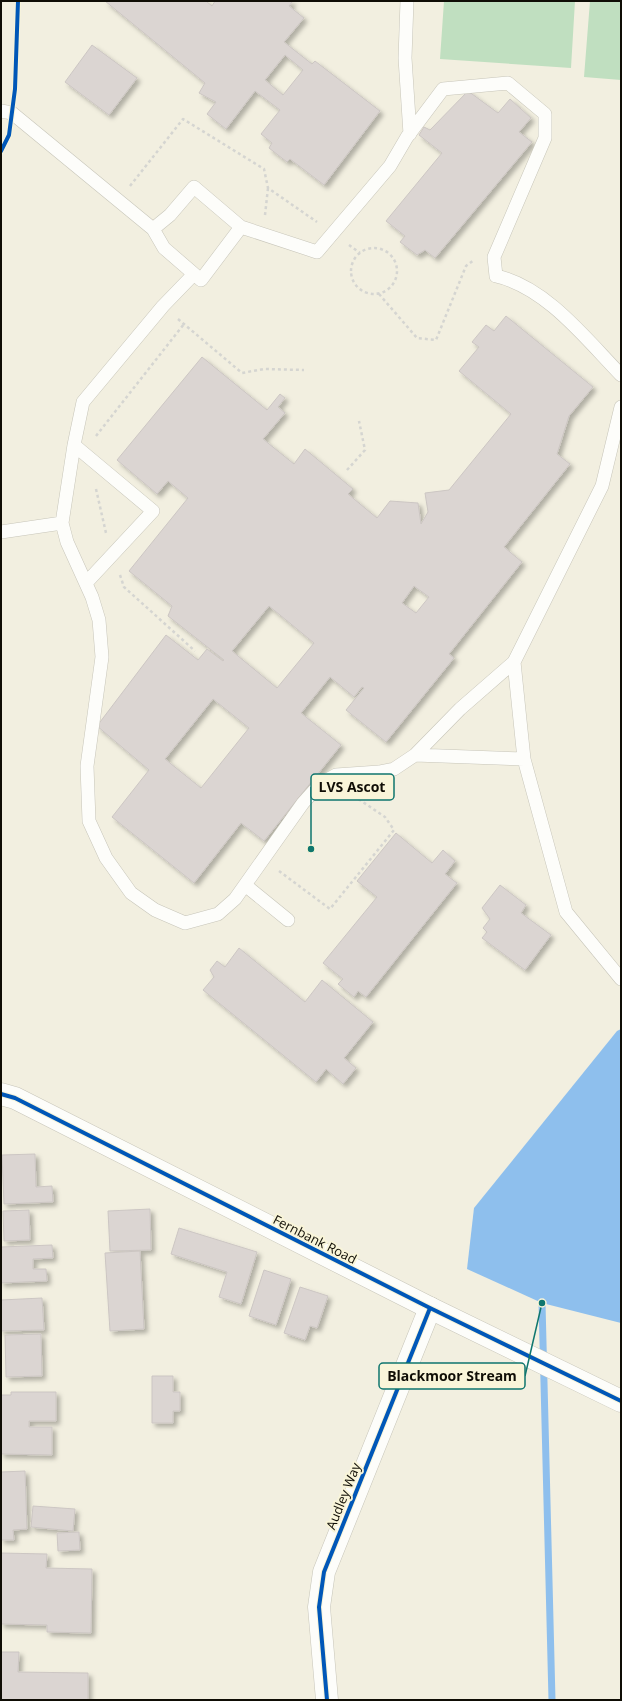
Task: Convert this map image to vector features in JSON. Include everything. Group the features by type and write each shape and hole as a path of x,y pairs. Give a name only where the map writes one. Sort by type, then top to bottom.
{"street":[{"name":"Fernbank Road","path":"1,1094 15,1098 430,1308 621,1401"},
{"name":"Audley Way","path":"327,1700 320,1607 324,1572 430,1308"}],"lane":[{"path":"407,1 405,58 410,134"},
{"path":"153,229 170,215 194,187 241,227 316,252 390,166 410,134 443,89 508,83 545,114 545,138 494,257 496,276 513,280 546,300 621,375"},
{"path":"1,112 12,113 117,202 153,229 164,248 201,280 241,227"},
{"path":"194,274 162,306 83,402 74,445 62,523 67,542 86,583 99,620 102,657 87,766 89,821 106,858 131,893 155,910 185,923 218,914 235,899 303,803 320,784 336,775 379,772 394,769 415,755 460,709 514,662 602,486 621,407"},
{"path":"74,445 153,512 86,583"},
{"path":"1,532 62,523"},
{"path":"514,662 524,759 566,912 621,980"},
{"path":"415,755 524,759"},
{"path":"245,885 288,920"}],"path":[{"path":"117,202 183,119 264,170 268,188 263,234"},
{"path":"268,188 360,253"},
{"path":"379,294 417,338 436,340 466,266 499,244"},
{"path":"374,248 381,249 393,258 397,272 396,280 386,291 379,294 363,292 353,281 351,274 351,266 360,253 374,248"},
{"path":"162,306 242,373 264,369 304,370"},
{"path":"347,470 365,450 359,421"},
{"path":"263,860 330,909 394,830 385,816 354,796 348,774"}],"green space":[{"path":"444,1 575,1 571,68 440,59"},
{"path":"590,1 621,1 621,80 584,77"}],"water":[{"path":"621,1029 621,1323 542,1303 467,1269 474,1208 617,1031"}],"building":[{"path":"105,1 206,1 212,6 215,1 293,1 289,6 304,18 284,42 312,64 315,61 380,111 324,185 290,159 287,162 269,148 272,143 261,134 280,110 255,91 226,129 207,114 216,102 199,93 205,83","holes":["285,55 303,70 283,95 265,80"]},
{"path":"92,45 137,78 109,115 65,82"},
{"path":"468,91 498,113 510,99 531,118 519,132 532,142 435,258 425,250 417,255 400,242 405,236 386,221 442,153 419,135 424,127 430,130"},
{"path":"506,316 593,387 569,416 557,454 570,464 504,547 522,562 449,654 454,658 386,742 346,710 364,688 362,687 354,697 330,677 301,713 341,745 264,841 241,823 194,883 112,817 149,770 97,726 166,635 198,660 207,649 223,661 224,660 168,616 172,606 129,571 188,498 168,481 157,494 117,460 202,357 267,410 280,394 285,398 278,407 285,413 263,439 294,464 305,449 353,489 348,494 377,518 390,501 418,503 421,524 428,512 425,493 449,490 511,414 459,371 479,347 472,342 486,325 494,331","holes":["414,586 429,597 416,613 402,603","269,606 314,643 277,688 232,651","213,699 249,728 201,788 165,759"]},
{"path":"396,833 432,863 443,850 455,861 445,874 457,883 366,997 358,991 354,997 338,984 343,979 323,963 377,897 357,881"},
{"path":"500,885 526,905 521,913 551,935 525,970 482,938 487,932 483,928 490,919 482,908"},
{"path":"239,948 305,1002 322,980 373,1022 344,1058 356,1068 343,1084 326,1069 316,1082 203,990 214,977 210,970 217,961 225,967"},
{"path":"35,1154 36,1187 52,1186 53,1202 4,1204 2,1155"},
{"path":"150,1209 151,1250 110,1251 108,1211"},
{"path":"29,1210 30,1240 4,1241 3,1211"},
{"path":"179,1228 257,1252 241,1304 219,1297 227,1272 171,1254"},
{"path":"52,1245 53,1258 33,1259 33,1269 46,1269 47,1281 1,1283 1,1247"},
{"path":"140,1251 144,1329 110,1331 105,1253"},
{"path":"264,1270 291,1279 276,1325 249,1316"},
{"path":"300,1287 328,1296 317,1328 310,1326 305,1340 284,1333"},
{"path":"42,1298 44,1330 1,1331 1,1300"},
{"path":"41,1334 42,1376 6,1377 5,1335"},
{"path":"152,1376 173,1376 173,1392 180,1392 180,1411 173,1411 173,1423 152,1423"},
{"path":"11,1392 56,1392 56,1421 29,1421 29,1427 52,1427 52,1455 1,1454 1,1395 11,1395"},
{"path":"25,1471 27,1529 13,1530 14,1540 1,1540 1,1472"},
{"path":"33,1506 75,1509 73,1531 31,1527"},
{"path":"79,1532 80,1550 58,1551 57,1533"},
{"path":"1,1553 47,1554 46,1568 92,1569 91,1633 47,1632 47,1625 1,1624"},
{"path":"1,1652 19,1652 18,1672 88,1673 88,1700 1,1700"}],"waterway":[{"path":"542,1303 552,1700"}],"cycle path":[{"path":"1,151 9,135 15,89 18,1"},
{"path":"1,1094 15,1098 430,1308 621,1401"},
{"path":"327,1700 319,1607 324,1572 430,1308"}],"place":[{"name":"LVS Ascot","path":"311,849"},
{"name":"Blackmoor Stream","path":"542,1303"}]}
